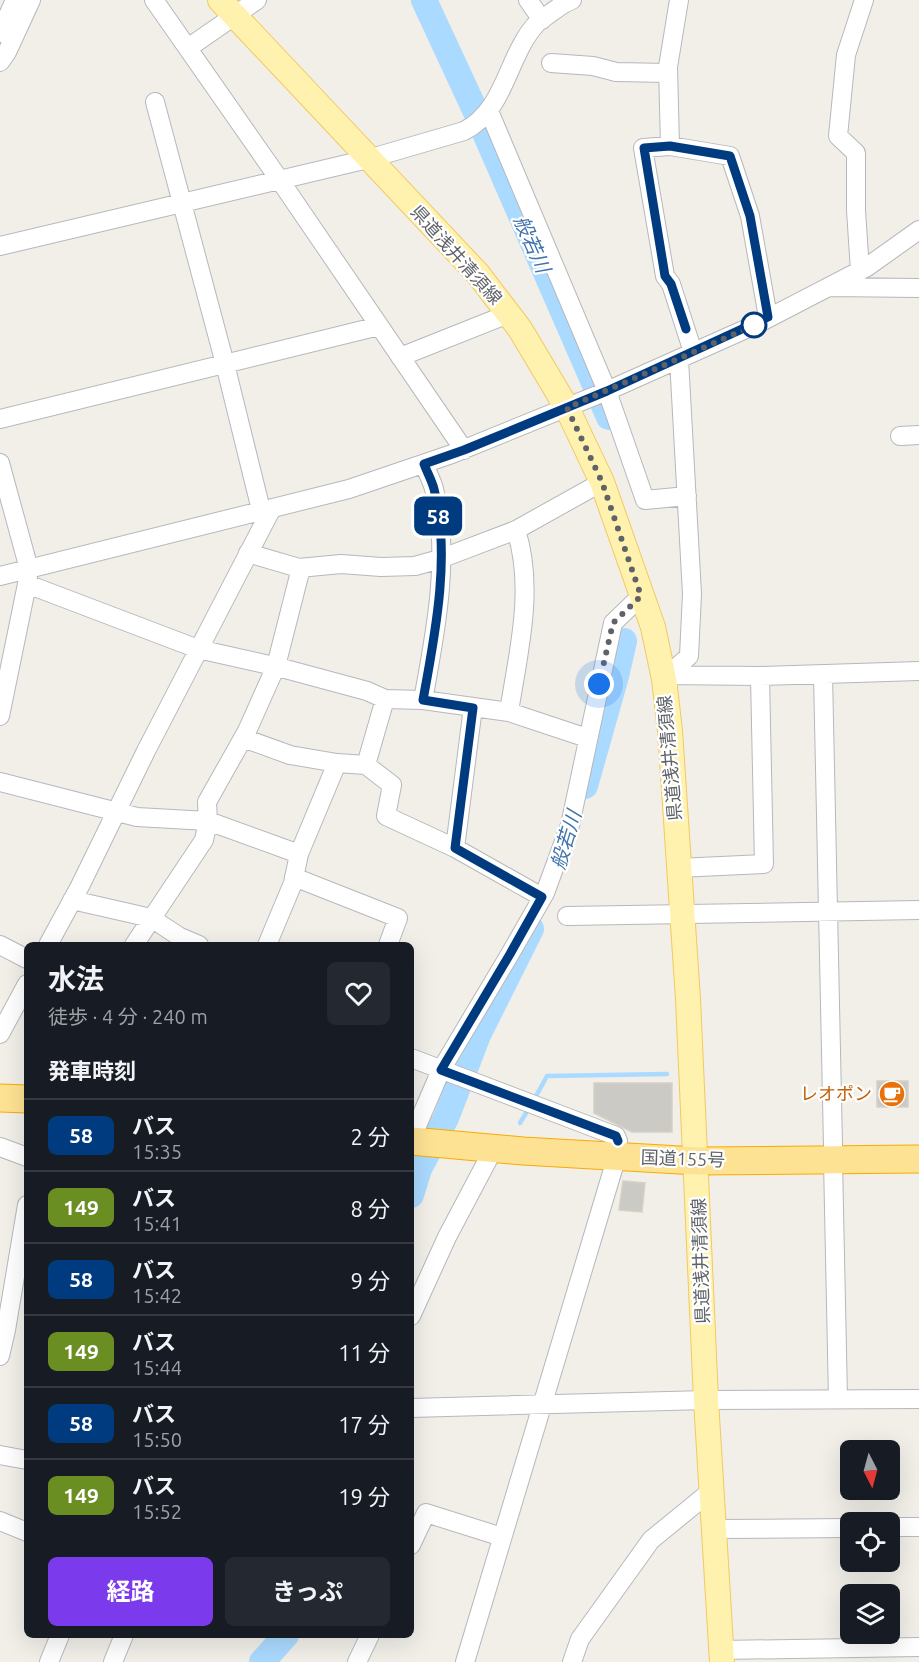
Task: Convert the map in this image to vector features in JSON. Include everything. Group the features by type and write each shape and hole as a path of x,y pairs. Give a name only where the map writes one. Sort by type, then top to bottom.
{"highway":[{"path":"0,1098 24,1100"},
{"path":"0,1113 24,1114"},
{"name":"国道155号","path":"415,1137 696,1154 833,1153 919,1159"},
{"name":"国道155号","path":"452,1138 494,1148 618,1148"},
{"name":"国道155号","path":"833,1153 919,1144"}],"main road":[{"name":"県道浅井清須線","path":"227,8 478,274 575,404 652,627 665,677 670,731 696,1154 706,1400 722,1656"}],"street":[{"path":"0,33 15,0"},
{"path":"0,62 30,0"},
{"path":"154,0 464,450"},
{"path":"188,48 227,8 257,0"},
{"path":"528,0 542,20"},
{"path":"0,246 182,201 368,159 471,128 488,112 521,47 537,23 565,2 572,0"},
{"path":"670,146 668,73 679,0"},
{"path":"860,271 856,210 856,153 838,136 846,55 864,0"},
{"path":"551,63 593,66 616,72 668,73"},
{"path":"50,942 249,553 267,509 225,364 155,102"},
{"path":"488,112 607,391 645,500 687,496"},
{"path":"665,677 689,656 692,594 687,496 686,356 671,284 665,276 644,148 670,146 730,156 750,216 768,317"},
{"path":"0,576 28,577 267,509 349,489 464,450 607,391 768,317 860,271 919,230"},
{"path":"829,287 919,288"},
{"path":"400,357 508,314"},
{"path":"0,419 379,326"},
{"path":"900,436 919,435"},
{"path":"0,463 28,577 0,716"},
{"path":"423,700 430,659 440,559 440,530 434,489 424,464"},
{"path":"249,553 301,568 340,564 381,567 415,566 516,530 602,482"},
{"path":"508,712 521,633 525,583 522,549 516,530"},
{"path":"136,942 204,840 208,821 207,802 243,738 276,666 301,568"},
{"path":"28,577 198,650 276,666 367,691 385,699 423,700 508,712 587,738"},
{"path":"415,1137 443,1071 542,897 559,857 570,825 613,623 641,596"},
{"path":"665,677 919,671"},
{"path":"823,674 838,1399"},
{"path":"678,868 764,864 760,676"},
{"path":"366,765 385,699"},
{"path":"455,848 473,708"},
{"path":"243,738 290,755 337,763 366,765 392,785 386,816 455,848 542,897"},
{"path":"268,942 294,877 299,854 337,763"},
{"path":"0,782 136,818 208,821 299,854"},
{"path":"294,877 398,918 389,942"},
{"path":"72,900 151,918 192,942"},
{"path":"567,916 919,910"},
{"path":"0,945 24,957"},
{"path":"1,1030 24,989"},
{"path":"414,1059 605,1131 616,1136 618,1148 465,1662"},
{"path":"0,1146 24,1156"},
{"path":"414,1309 447,1237 494,1148"},
{"path":"0,1356 8,1274 24,1216"},
{"path":"414,1408 706,1400 919,1399"},
{"path":"0,1455 24,1459"},
{"path":"572,1662 580,1639 651,1540 711,1491"},
{"path":"414,1539 426,1513 502,1537"},
{"path":"0,1521 24,1531"},
{"path":"900,1527 919,1527"},
{"path":"714,1529 840,1528"},
{"path":"49,1662 59,1638"},
{"path":"113,1662 123,1638"},
{"path":"357,1662 369,1638"},
{"path":"722,1656 919,1647"}],"building":[{"name":"レオポン","path":"877,1081 908,1081 908,1107 877,1107"},
{"path":"594,1083 672,1083 672,1132 632,1132 594,1113"},
{"path":"623,1181 645,1183 642,1212 619,1210"}],"waterway":[{"name":"般若川","path":"424,0 475,110 609,417"},
{"name":"般若川","path":"585,786 624,641"},
{"name":"般若川","path":"414,1185 419,1169 446,1118 478,1035 531,929"},
{"path":"535,1098 547,1076 667,1074"},
{"path":"520,1123 529,1108"},
{"name":"般若川","path":"262,1662 283,1638"}],"bus line":[{"name":"58","path":"618,1141 616,1136 441,1070 542,897 455,848 473,708 423,700 440,575 440,530 434,489 424,464 464,450 607,391 768,317 750,216 730,156 670,146 644,148 665,276 671,284 686,329"}],"place":[{"name":"レオポン","path":"892,1094"}],"route":[{"path":"599,684 613,623 641,596 602,482 567,408 757,324 754,325"}]}
